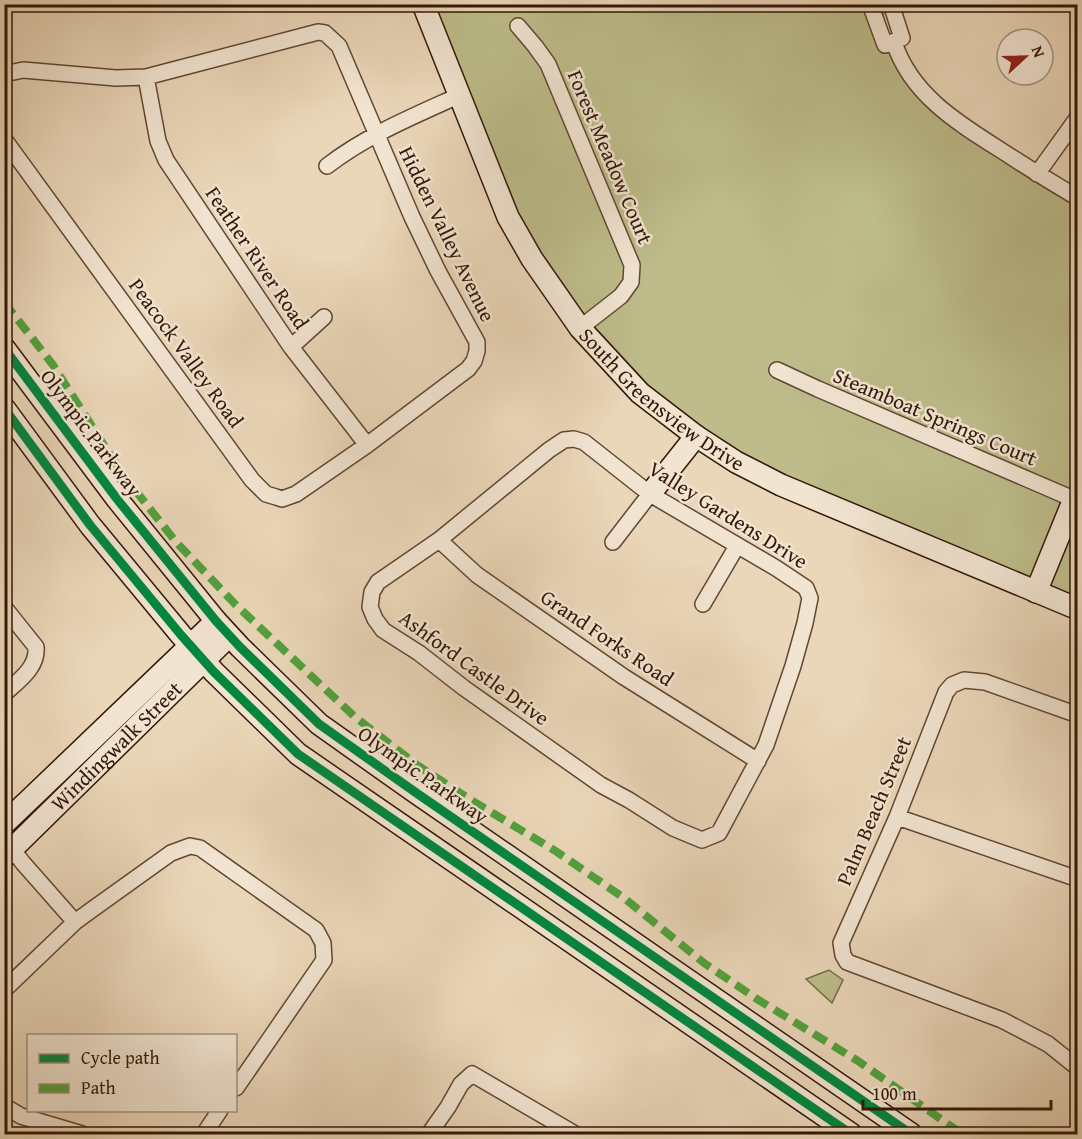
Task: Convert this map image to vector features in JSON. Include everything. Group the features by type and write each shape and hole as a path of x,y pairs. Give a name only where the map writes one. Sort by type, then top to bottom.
{"main road":[{"name":"South Greensview Drive","path":"423,4 508,217 532,260 580,328 640,393 696,436 736,462 781,485 1077,609"},
{"name":"Olympic Parkway","path":"4,348 117,499 223,628 319,724 911,1134"},
{"path":"4,408 90,525 197,654 298,754 851,1134"},
{"path":"650,494 696,436"},
{"path":"1036,592 1076,500"},
{"name":"Windingwalk Street","path":"4,824 197,654 223,628"},
{"name":"Windingwalk Street","path":"8,853 183,682 197,654"}],"street":[{"path":"870,4 885,45 902,39 891,4"},
{"name":"Forest Meadow Court","path":"518,26 548,64 632,265 631,282 621,296 580,328"},
{"name":"Hidden Valley Avenue","path":"146,77 318,32 325,33 339,46 412,217 438,271 477,342 474,361 468,369 367,445"},
{"path":"894,42 913,81 933,103 953,120 1077,198"},
{"path":"4,74 23,70 116,78 146,77"},
{"name":"Feather River Road","path":"146,77 158,141 166,160 291,347 367,445"},
{"path":"327,166 343,153 376,134 460,95"},
{"path":"1037,174 1077,117"},
{"name":"Peacock Valley Road","path":"4,139 259,488 266,494 282,499 296,494 367,445"},
{"path":"291,347 324,317"},
{"name":"Steamboat Springs Court","path":"777,370 1076,500"},
{"name":"Valley Gardens Drive","path":"549,450 564,440 574,439 584,442 650,494 806,588 810,598 805,623 772,732 719,833 708,837"},
{"name":"Ashford Castle Drive","path":"549,450 439,540 378,582 372,592 370,607 383,630 419,653 464,688 601,785 673,828 702,840 708,837"},
{"path":"613,542 650,494"},
{"name":"Grand Forks Road","path":"439,540 477,575 624,677 758,761"},
{"path":"703,604 737,546"},
{"path":"4,607 36,647 37,656 33,665 4,694"},
{"name":"Palm Beach Street","path":"1077,716 984,682 964,680 952,685 946,692 897,817 841,943 847,962 1002,1020 1048,1044 1077,1068"},
{"path":"897,817 1077,879"},
{"path":"4,990 75,921 171,853 190,846 200,848 316,930 323,943 324,960 237,1087"},
{"path":"8,853 23,863 75,921"},
{"path":"429,1134 461,1084 472,1074 575,1134"},
{"path":"4,1107 21,1116 82,1134"},
{"path":"204,1134 219,1112"}],"shaded area":[{"path":"423,5 881,5 891,40 916,84 1077,203 1077,609 805,496 672,419 537,268"},
{"path":"829,970 843,980 832,1003 806,979"}],"marked path":[{"path":"4,302 53,365 121,472 176,542 236,605 355,717 417,765 554,850 624,898 704,963 757,999 858,1061 962,1134"}],"cycle path":[{"path":"4,348 117,499 216,621 319,724 911,1134"},
{"path":"4,408 90,525 181,635 214,672 298,754 851,1134"}]}
